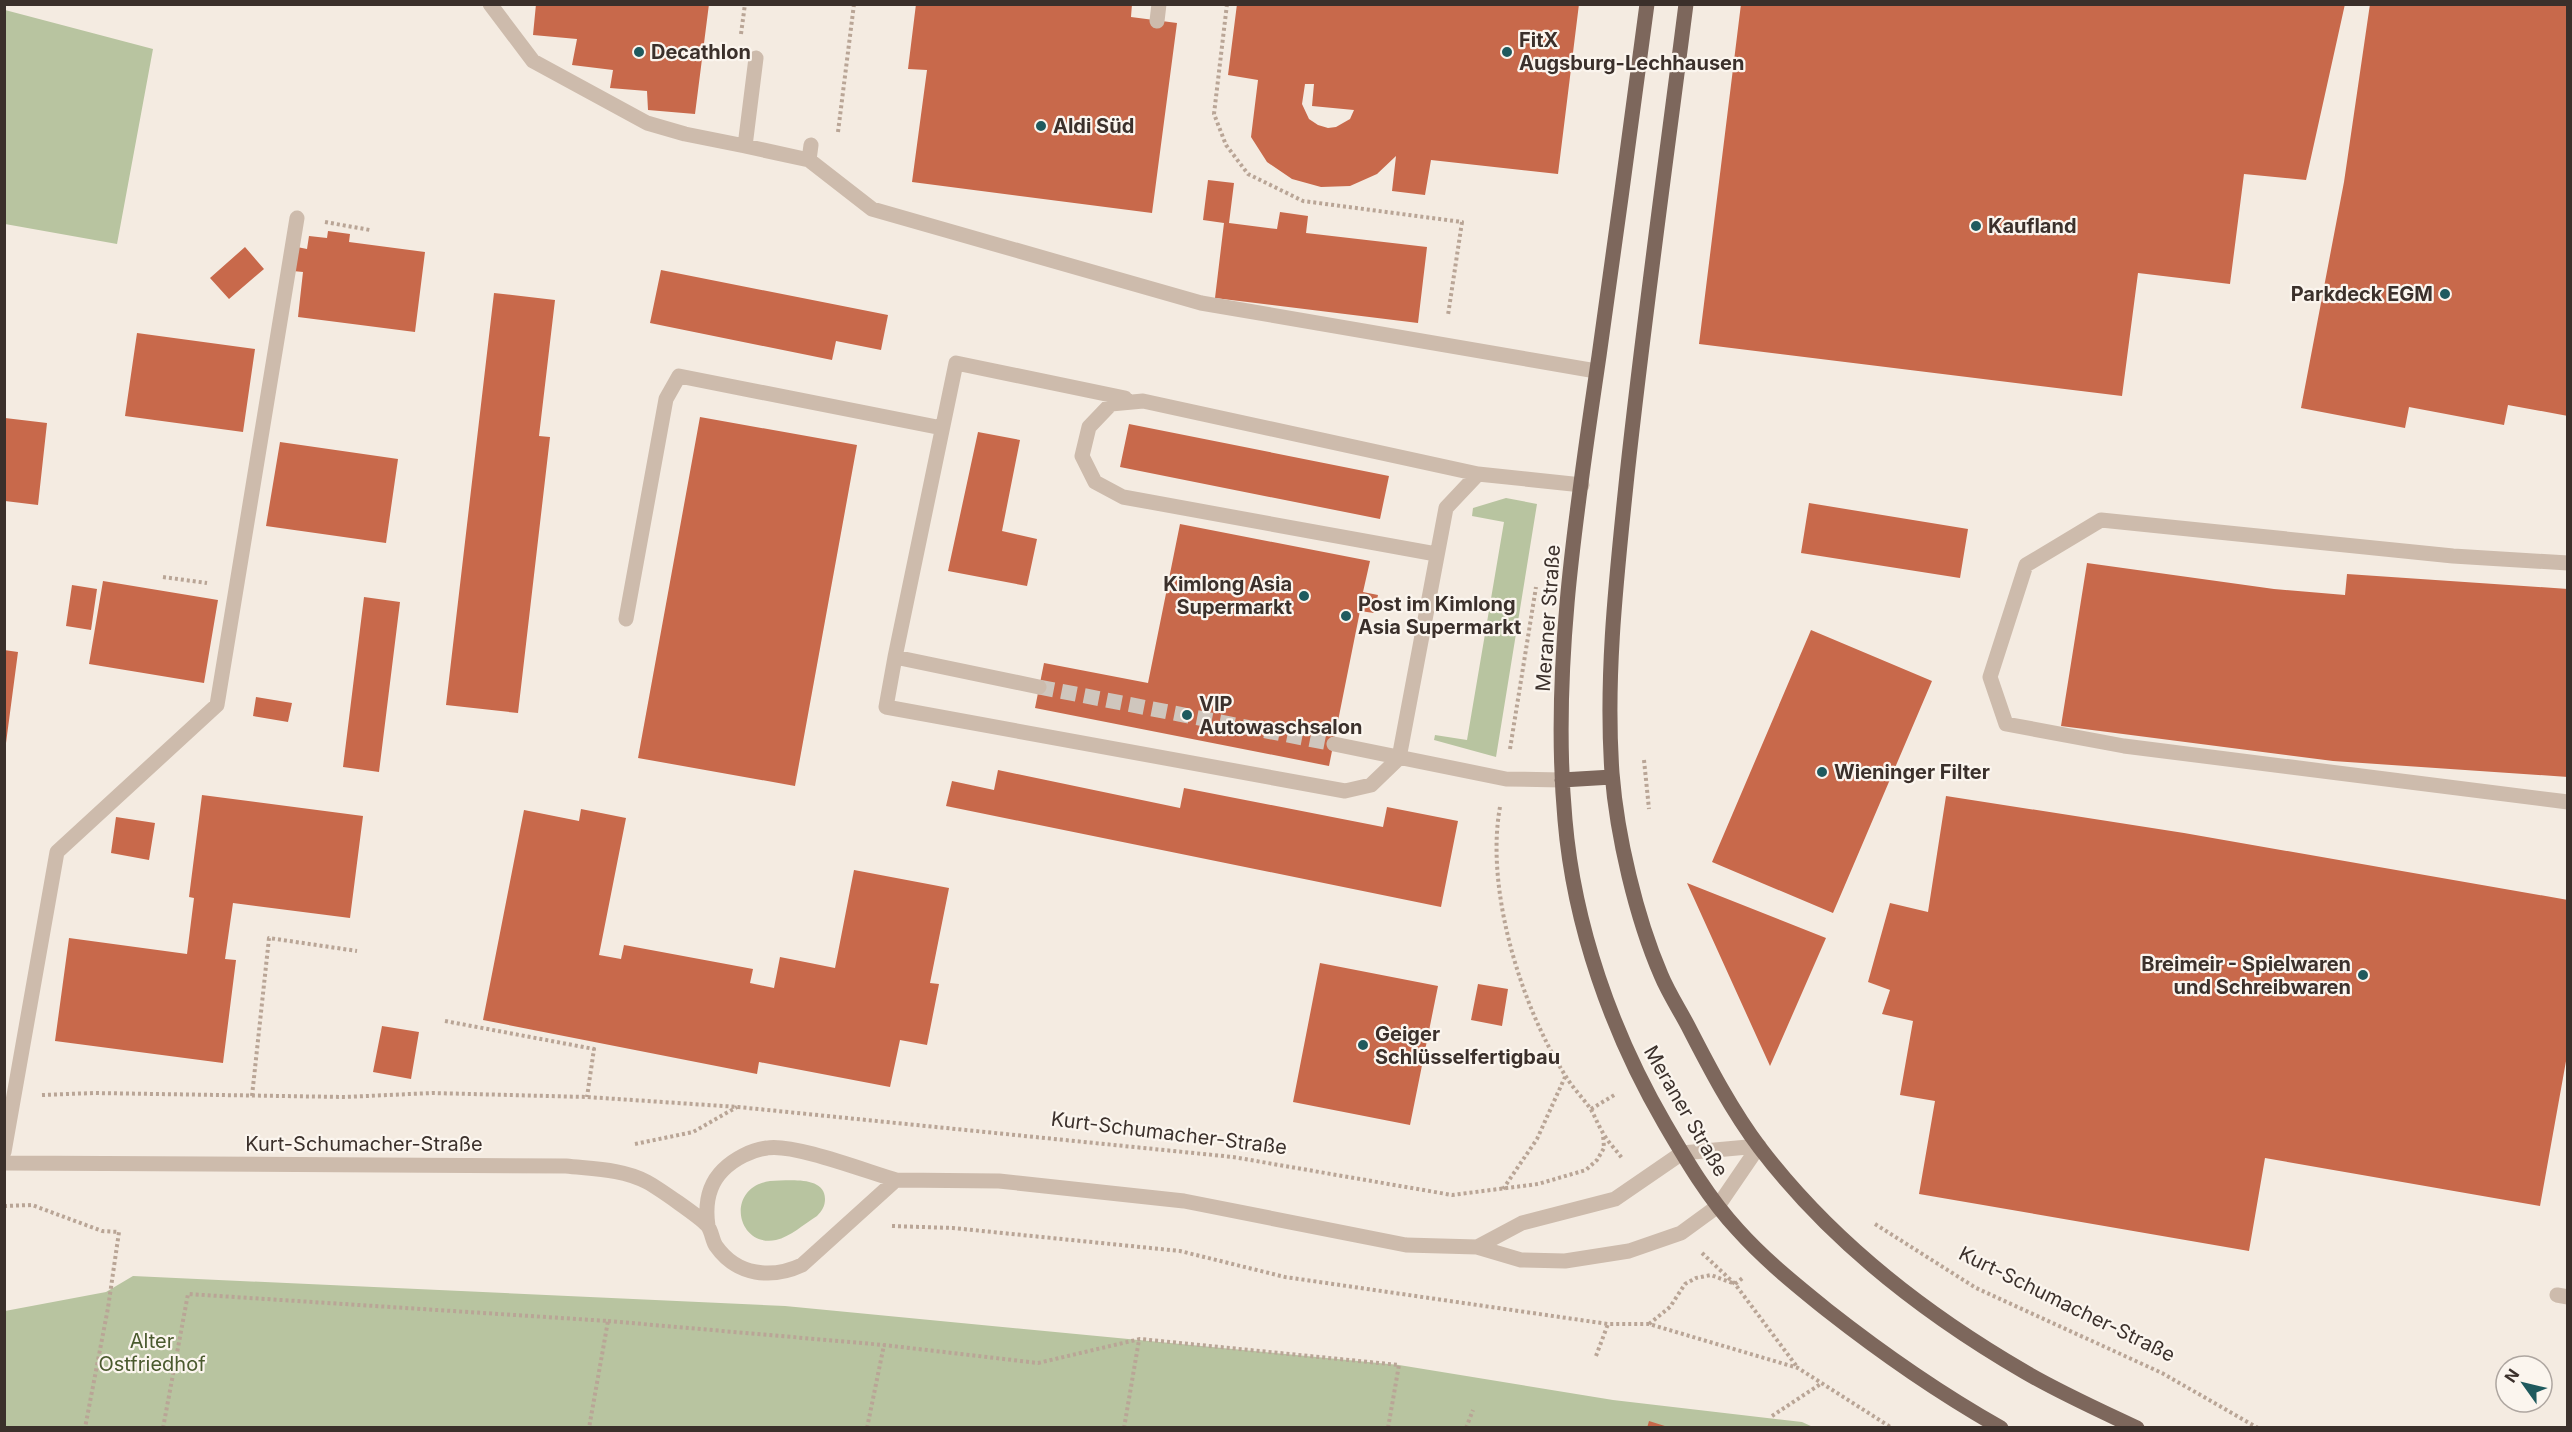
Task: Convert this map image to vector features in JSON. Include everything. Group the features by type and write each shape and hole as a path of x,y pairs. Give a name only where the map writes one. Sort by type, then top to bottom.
{"main road":[{"name":"Meraner Straße","path":"1647,4 1581,485 1564,640 1562,780 1565,823 1574,880 1598,971 1618,1029 1640,1080 1682,1153 1718,1206"},
{"path":"1686,4 1624,503 1612,649 1610,726 1612,777 1623,852 1661,975 1698,1047 1759,1146 1814,1210 1893,1282 2023,1371 2137,1428"},
{"path":"1562,780 1612,777"},
{"path":"1718,1206 1734,1227 1766,1260 1878,1350 1931,1387 2001,1428"}],"street":[{"path":"490,4 533,61 647,123 685,134 745,146 810,152 872,209 1201,303 1596,371"},
{"path":"1157,21 1159,4"},
{"path":"745,146 756,58"},
{"path":"4,1152 57,852 217,705 297,218"},
{"path":"1478,474 1446,508 1399,758 1371,785 1345,791 886,707 956,363 1478,474 1581,485"},
{"path":"627,619 666,399 679,376 942,429"},
{"path":"1143,401 1110,404 1089,427 1082,456 1095,482 1123,496 1436,554"},
{"path":"2568,563 2453,556 2101,520 2026,565 1990,677 2006,724 2124,746 2568,802"},
{"path":"895,657 1039,687"},
{"path":"1334,744 1506,779 1562,780"},
{"name":"Kurt-Schumacher-Straße","path":"1477,1247 1522,1223 1615,1199 1682,1153 1759,1146"},
{"name":"Kurt-Schumacher-Straße","path":"896,1180 818,1252 802,1265 786,1272 764,1275 743,1269 731,1262 716,1246 708,1226 706,1213 710,1191 716,1177 728,1165 745,1155 768,1147 796,1150 896,1180 999,1181 1184,1201 1406,1245 1477,1247 1521,1260 1565,1261 1629,1251 1681,1233 1718,1206 1759,1146"},
{"name":"Kurt-Schumacher-Straße","path":"4,1162 566,1166 615,1172 646,1182 708,1226"}],"path":[{"path":"740,43 745,4"},
{"path":"838,135 854,4"},
{"path":"1227,4 1214,114 1226,145 1248,174 1303,201 1462,222 1448,321"},
{"path":"297,218 370,230"},
{"path":"163,577 237,588"},
{"path":"1643,755 1649,812"},
{"path":"252,1096 269,938 357,951"},
{"path":"445,1021 594,1049 587,1097"},
{"path":"1503,1189 1537,1139 1566,1076"},
{"name":"Kurt-Schumacher-Straße","path":"13,1096 94,1093 345,1098 432,1093 587,1097 738,1107 1233,1157 1452,1194 1538,1184 1586,1170 1597,1160 1604,1148 1603,1134"},
{"path":"4,1206 32,1205 102,1231 119,1232 108,1308 85,1428"},
{"name":"Kurt-Schumacher-Straße","path":"1868,1220 1976,1288 2162,1373 2258,1428"},
{"path":"910,1227 953,1228 1180,1251 1285,1277 1608,1324 1648,1324 1798,1368 1892,1428"},
{"path":"163,1428 188,1294 609,1321 884,1345 1038,1363 1140,1339 1399,1365 1388,1428"},
{"path":"589,1428 609,1321"},
{"path":"1596,1356 1608,1324"},
{"path":"1124,1428 1140,1339"},
{"path":"867,1428 884,1345"},
{"path":"1772,1416 1822,1383"},
{"path":"1466,1428 1473,1410"}],"green space":[{"path":"5,10 153,49 117,244 5,224"},
{"path":"1506,498 1537,504 1496,757 1434,740 1435,735 1467,740 1504,522 1472,516 1473,508"},
{"path":"770,1181 804,1181 819,1186 825,1199 823,1208 817,1216 792,1233 776,1240 763,1240 752,1235 745,1227 741,1216 741,1205 746,1194 755,1186"},
{"name":"Alter Ostfriedhof","path":"133,1276 785,1306 1399,1365 1613,1400 1802,1422 1813,1427 5,1428 5,1311 106,1292"}],"building":[{"name":"Decathlon","path":"536,4 709,4 695,114 648,110 647,91 610,88 613,70 572,65 577,39 533,35"},
{"name":"Aldi Süd","path":"916,4 1132,4 1131,17 1177,23 1152,213 912,182 927,70 908,69"},
{"path":"1237,4 1579,4 1558,174 1431,160 1425,195 1392,191 1396,156 1377,174 1350,186 1321,187 1292,179 1267,162 1251,137 1258,80 1228,75","holes":["1305,84 1314,84 1312,106 1354,110 1350,119 1336,127 1328,128 1309,119 1302,104"]},
{"name":"Kaufland","path":"1741,4 2345,4 2306,180 2244,174 2230,284 2138,273 2122,396 1699,344"},
{"name":"Parkdeck EGM","path":"2370,4 2568,4 2568,416 2508,405 2504,425 2409,407 2405,428 2301,408 2344,182"},
{"path":"1208,180 1234,183 1229,223 1277,229 1280,212 1308,216 1306,233 1427,247 1418,323 1215,298 1224,223 1203,220"},
{"path":"328,231 350,234 349,242 425,252 415,332 298,317 303,272 293,271 297,247 307,249 309,236 327,238"},
{"path":"245,247 264,269 229,299 210,278"},
{"path":"661,270 888,315 881,350 836,341 832,360 650,323"},
{"path":"494,293 555,300 539,436 550,437 518,713 446,705"},
{"path":"137,333 255,349 243,432 125,416"},
{"path":"700,417 857,445 795,786 638,758"},
{"path":"5,418 47,423 38,505 5,501"},
{"path":"1129,424 1389,476 1380,519 1120,467"},
{"path":"978,432 1020,440 1002,531 1037,539 1027,586 948,571"},
{"path":"280,442 398,459 386,543 266,526"},
{"path":"1809,503 1968,529 1960,578 1801,553"},
{"path":"1180,524 1370,561 1363,592 1378,595 1374,613 1360,611 1329,766 1035,708 1044,663 1148,683"},
{"path":"2087,563 2274,589 2345,595 2347,574 2568,589 2568,777 2333,761 2061,726"},
{"path":"103,581 218,600 204,683 89,664"},
{"path":"72,585 97,589 91,630 66,626"},
{"path":"364,597 400,602 379,772 343,767"},
{"name":"Wieninger Filter","path":"1811,630 1932,681 1833,913 1712,862"},
{"path":"4,650 18,652 6,743 4,743"},
{"path":"256,697 292,703 288,722 253,716"},
{"path":"998,770 1180,808 1184,788 1383,827 1387,807 1458,821 1441,907 946,806 952,781 994,790"},
{"path":"202,795 363,816 350,918 233,903 225,959 236,960 223,1063 55,1041 69,938 187,954 194,898 189,897"},
{"path":"1946,796 2184,833 2568,900 2568,1050 2540,1206 2265,1158 2249,1251 1919,1194 1935,1101 1900,1095 1913,1021 1882,1014 1890,990 1868,982 1890,903 1928,912"},
{"path":"581,809 626,818 599,955 621,959 624,945 753,969 750,983 774,988 780,957 835,968 854,870 949,888 930,983 939,984 927,1045 900,1040 890,1087 759,1062 757,1074 483,1020 524,810 579,821"},
{"path":"116,817 155,823 149,860 111,853"},
{"path":"1687,883 1826,938 1770,1066"},
{"path":"1320,963 1438,986 1410,1125 1293,1102"},
{"path":"1478,984 1508,989 1502,1026 1471,1020"},
{"path":"382,1026 419,1032 411,1079 373,1072"},
{"path":"1649,1421 1668,1427 1668,1428 1647,1428"}],"tunnel":[{"path":"1039,687 1334,744"}],"place":[{"name":"Decathlon","path":"639,52"},
{"name":"FitX Augsburg-Lechhausen","path":"1507,52"},
{"name":"Aldi Süd","path":"1041,126"},
{"name":"Kaufland","path":"1976,226"},
{"name":"Parkdeck EGM","path":"2445,294"},
{"name":"Kimlong Asia Supermarkt","path":"1304,596"},
{"name":"Post im Kimlong Asia Supermarkt","path":"1346,616"},
{"name":"VIP Autowaschsalon","path":"1187,715"},
{"name":"Wieninger Filter","path":"1822,772"},
{"name":"Breimeir - Spielwaren und Schreibwaren","path":"2363,975"},
{"name":"Geiger Schlüsselfertigbau","path":"1363,1045"}]}
